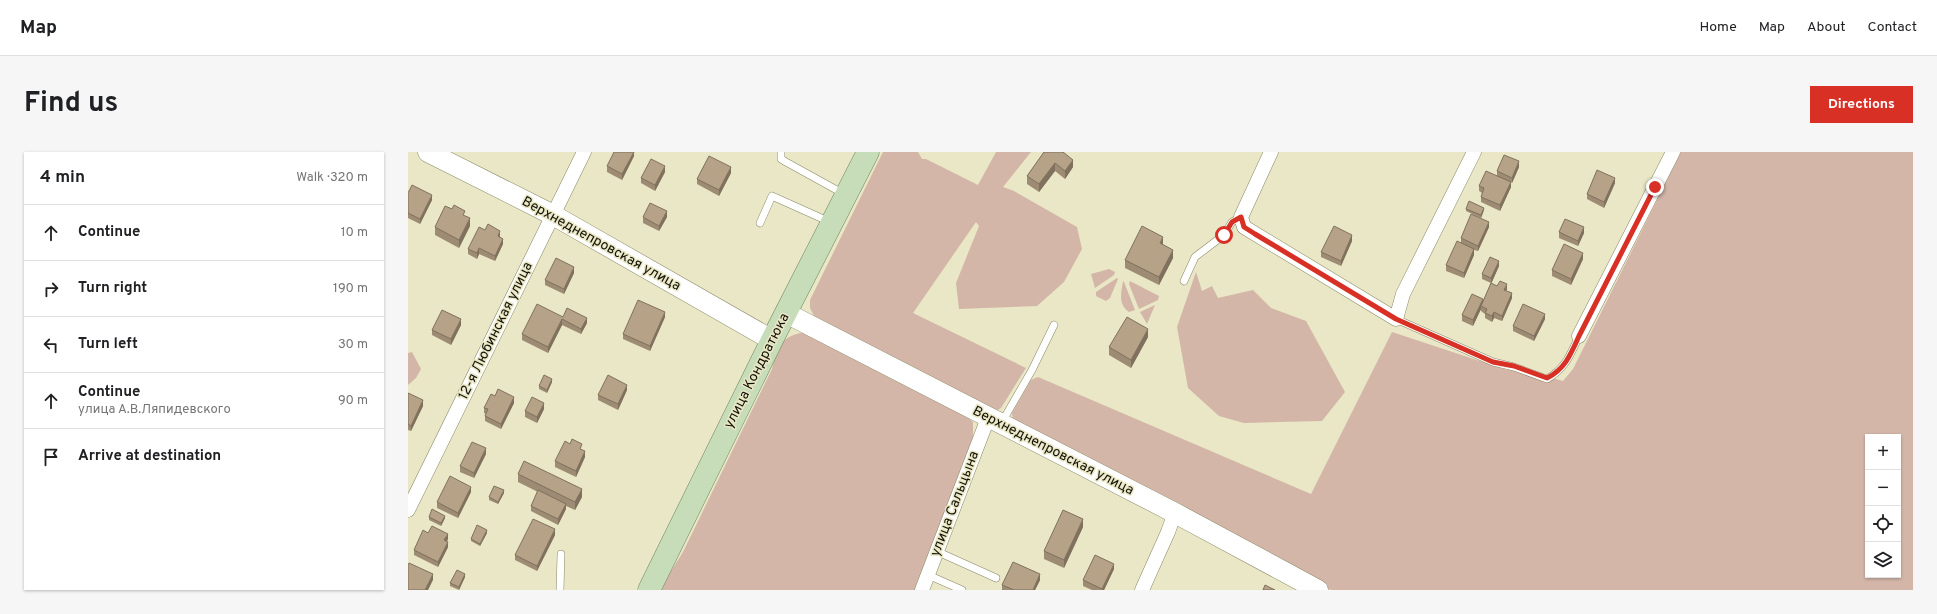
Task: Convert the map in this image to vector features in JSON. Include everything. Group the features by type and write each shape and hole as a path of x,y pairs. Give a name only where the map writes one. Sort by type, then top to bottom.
{"main road":[{"name":"улица Кондратюка","path":"649,590 772,340 868,152"}],"street":[{"name":"Верхнеднепровская улица","path":"428,152 552,216 772,340"},
{"name":"12-я Любинская улица","path":"408,510 584,152"},
{"path":"1271,152 1241,217 1244,227 1396,319 1403,294 1474,152"},
{"path":"1579,336 1673,152"},
{"name":"Верхнеднепровская улица","path":"786,313 1174,513 1318,590"},
{"name":"улица Сальцына","path":"922,590 936,551 994,421"},
{"path":"1142,590 1168,532 1174,513"}],"lane":[{"path":"780,152 781,158 786,162 846,195"},
{"path":"760,223 772,196 832,223"},
{"path":"1184,282 1195,257 1224,235 1232,222 1241,217"},
{"path":"1396,319 1493,362 1514,366 1547,378 1557,373 1569,359 1579,336"},
{"path":"994,421 1032,370 1054,326"},
{"path":"936,551 996,578"},
{"path":"560,554 560,590"},
{"path":"928,575 962,590"}],"shaded area":[{"path":"883,152 918,152 922,159 926,159 978,185 996,152 1031,152 1003,187 1014,191 1077,227 1082,249 1064,282 1037,306 959,309 956,283 979,226 976,222 913,313 1026,368 1001,408 996,411 989,411 814,316 810,308 810,300"},
{"path":"1681,152 1913,152 1913,590 1331,590 1013,422 1012,413 1031,380 1038,377 1311,494 1392,332 1507,370 1528,371 1563,381 1573,369"},
{"path":"1109,269 1115,272 1114,275 1095,288 1091,274"},
{"path":"1196,272 1202,291 1212,286 1218,298 1253,290 1271,308 1306,321 1345,392 1322,421 1244,423 1219,416 1188,388 1177,327"},
{"path":"1117,278 1118,279 1110,298 1106,301 1096,296 1096,292"},
{"path":"1123,281 1135,310 1129,312 1123,306 1121,298"},
{"path":"1130,281 1159,296 1158,300 1139,309 1129,284"},
{"path":"1155,305 1147,324 1140,312"},
{"path":"806,332 964,414 973,422 973,438 916,590 659,590 683,552 772,369 779,348 786,339 791,336"},
{"path":"412,352 421,369 416,378 408,385 408,353"}],"building":[{"path":"614,152 634,152 622,174 607,166"},
{"path":"1044,152 1063,152 1073,160 1065,171 1055,163 1039,184 1027,176"},
{"path":"1504,155 1519,161 1512,178 1497,171"},
{"path":"709,156 731,167 719,190 697,179"},
{"path":"651,159 665,166 655,185 641,178"},
{"path":"1597,170 1615,178 1604,202 1587,194"},
{"path":"1486,171 1511,182 1500,205 1481,197 1484,188 1479,186"},
{"path":"412,185 432,195 420,219 408,213 408,193"},
{"path":"1469,201 1484,208 1481,215 1466,209"},
{"path":"650,203 667,211 659,226 643,217"},
{"path":"454,205 465,211 463,215 470,218 459,240 435,227 445,206 452,209"},
{"path":"1471,214 1489,222 1478,246 1461,238"},
{"path":"1565,219 1584,227 1578,241 1559,232"},
{"path":"488,224 500,231 498,236 503,239 495,256 479,248 477,253 468,249 479,227 485,230"},
{"path":"1142,226 1163,237 1160,243 1173,250 1159,277 1125,260"},
{"path":"1334,226 1352,235 1341,261 1321,252"},
{"path":"1457,241 1474,249 1464,273 1446,265"},
{"path":"1564,244 1583,253 1571,279 1552,270"},
{"path":"1490,257 1499,261 1491,278 1482,274"},
{"path":"556,258 574,267 564,289 545,280"},
{"path":"1500,281 1507,284 1504,290 1512,293 1502,316 1494,312 1492,316 1485,313 1487,309 1481,306 1491,283 1497,286"},
{"path":"1472,294 1483,299 1473,320 1462,315"},
{"path":"638,300 665,312 650,346 623,334"},
{"path":"537,304 563,317 567,308 587,318 581,329 562,319 548,347 522,334"},
{"path":"1523,304 1545,314 1534,336 1513,326"},
{"path":"442,310 461,319 451,339 432,330"},
{"path":"1127,317 1148,329 1131,360 1109,347"},
{"path":"544,375 552,379 547,390 539,386"},
{"path":"608,375 627,385 618,404 598,395"},
{"path":"498,389 514,397 501,424 485,416 488,409 484,408 491,394 495,396"},
{"path":"408,393 423,400 411,426 408,424"},
{"path":"532,397 544,403 537,417 525,411"},
{"path":"572,439 582,444 580,449 585,451 576,471 555,461 565,441 570,444"},
{"path":"472,442 486,448 474,473 460,466"},
{"path":"524,461 582,489 575,502 518,474"},
{"path":"450,476 471,487 458,513 437,502"},
{"path":"494,486 504,490 498,502 489,497"},
{"path":"538,490 566,504 558,519 531,506"},
{"path":"432,509 445,516 441,523 429,517"},
{"path":"1063,510 1083,519 1064,560 1044,551"},
{"path":"533,519 555,529 537,566 515,555"},
{"path":"477,525 487,530 480,544 471,539"},
{"path":"432,526 448,534 444,540 448,542 438,562 414,550 423,530 428,533"},
{"path":"1095,555 1114,564 1102,589 1083,580"},
{"path":"1013,562 1040,574 1033,590 1014,590 1002,585"},
{"path":"409,563 433,574 425,590 408,590"},
{"path":"457,570 465,574 459,587 450,583"},
{"path":"1265,585 1275,590 1263,590"}],"route":[{"path":"1224,235 1232,222 1241,217 1244,227 1396,319 1493,362 1514,366 1534,375 1547,378 1557,373 1569,359 1579,336 1655,187"}]}
